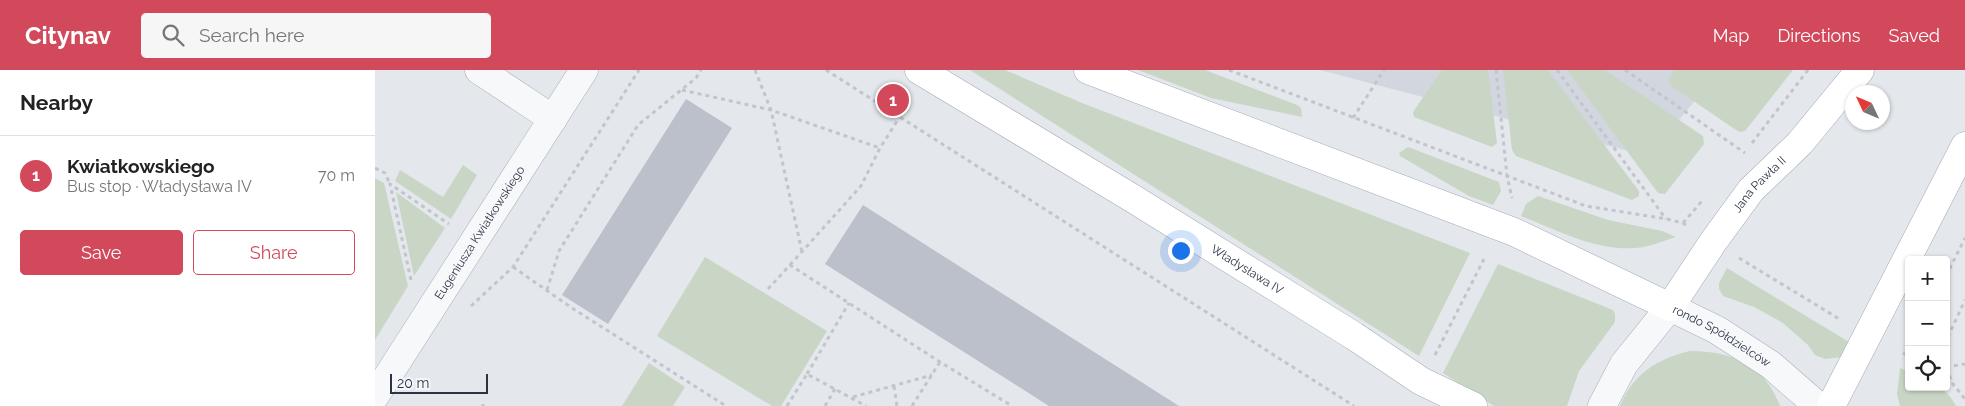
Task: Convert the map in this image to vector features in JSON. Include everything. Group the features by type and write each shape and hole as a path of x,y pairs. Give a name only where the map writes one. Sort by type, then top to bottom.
{"main road":[{"name":"Władysława IV","path":"919,70 1132,198 1421,380 1473,406"},
{"path":"1088,70 1514,232 1670,307"},
{"name":"Jana Pawła II","path":"1670,307 1713,242 1751,190 1800,144 1860,70"},
{"path":"1831,406 1965,146"},
{"path":"1421,380 1450,406"}],"street":[{"path":"479,70 553,119"},
{"name":"Eugeniusza Kwiatkowskiego","path":"375,396 584,70"},
{"name":"rondo Spółdzielców","path":"1602,406 1624,364 1670,307 1717,330 1771,365 1818,406"}],"path":[{"path":"467,310 513,267 639,70"},
{"path":"547,290 559,251 638,125 696,78 701,70"},
{"path":"755,70 771,110 802,252"},
{"path":"826,70 1354,406"},
{"path":"1229,70 1586,206 1683,223 1707,195"},
{"path":"1353,118 1384,70"},
{"path":"1496,70 1507,176 1513,200 1510,206"},
{"path":"1557,70 1667,219"},
{"path":"1625,70 1745,153"},
{"path":"1739,160 1808,70"},
{"path":"682,90 771,110 881,148"},
{"path":"768,289 861,186 899,118"},
{"path":"375,168 385,173 390,184 412,284"},
{"path":"390,184 456,229"},
{"path":"1950,268 1965,238"},
{"path":"1737,256 1847,324"},
{"path":"1435,355 1484,259"},
{"path":"790,265 1012,406"},
{"path":"513,267 726,406"},
{"path":"1950,331 1965,300"},
{"path":"787,406 849,303"},
{"path":"912,406 940,362"},
{"path":"1950,366 1965,364"},
{"path":"807,374 866,406"},
{"path":"852,397 932,375"},
{"path":"1950,377 1953,384 1965,399"},
{"path":"894,386 897,406"},
{"path":"825,406 835,389"}],"shaded area":[{"path":"1320,70 1721,70 1648,156"}],"green space":[{"path":"970,70 1005,70 1082,103 1470,253 1419,356"},
{"path":"1138,70 1205,70 1297,105 1301,108 1302,117 1211,98"},
{"path":"1442,70 1488,70 1497,143 1492,147 1414,117 1413,112"},
{"path":"1503,70 1548,70 1639,191 1639,196 1632,200 1516,156 1512,150"},
{"path":"1567,70 1605,70 1703,136 1704,144 1665,194 1658,193"},
{"path":"1674,70 1793,70 1745,131 1739,132 1670,85 1669,78"},
{"path":"1408,147 1499,182 1501,191 1493,205 1469,196 1400,156 1399,153"},
{"path":"463,165 477,175 451,219 395,181 400,170 443,197"},
{"path":"375,178 384,183 408,286 375,340"},
{"path":"396,192 445,228 414,276"},
{"path":"1538,196 1608,220 1662,231 1676,237 1635,248 1620,248 1591,243 1521,216 1526,204"},
{"path":"705,257 827,331 781,406 772,406 657,336"},
{"path":"1498,264 1613,310 1615,314 1615,322 1579,371 1567,406 1494,406 1443,373"},
{"path":"1727,268 1849,342 1842,357 1825,359 1815,355 1808,345 1783,323 1754,307 1723,296 1719,289 1719,283"},
{"path":"1690,351 1719,354 1745,363 1765,380 1774,392 1780,406 1620,406 1632,385 1648,369 1667,358"},
{"path":"649,363 685,387 673,406 622,406"},
{"path":"1900,368 1905,370 1905,391 1944,391 1956,406 1900,406 1897,394"}],"building":[{"path":"686,99 732,128 608,324 562,295"},
{"path":"863,205 1179,406 1049,406 825,264"}],"place":[{"name":"Kwiatkowskiego","path":"893,100"}]}
